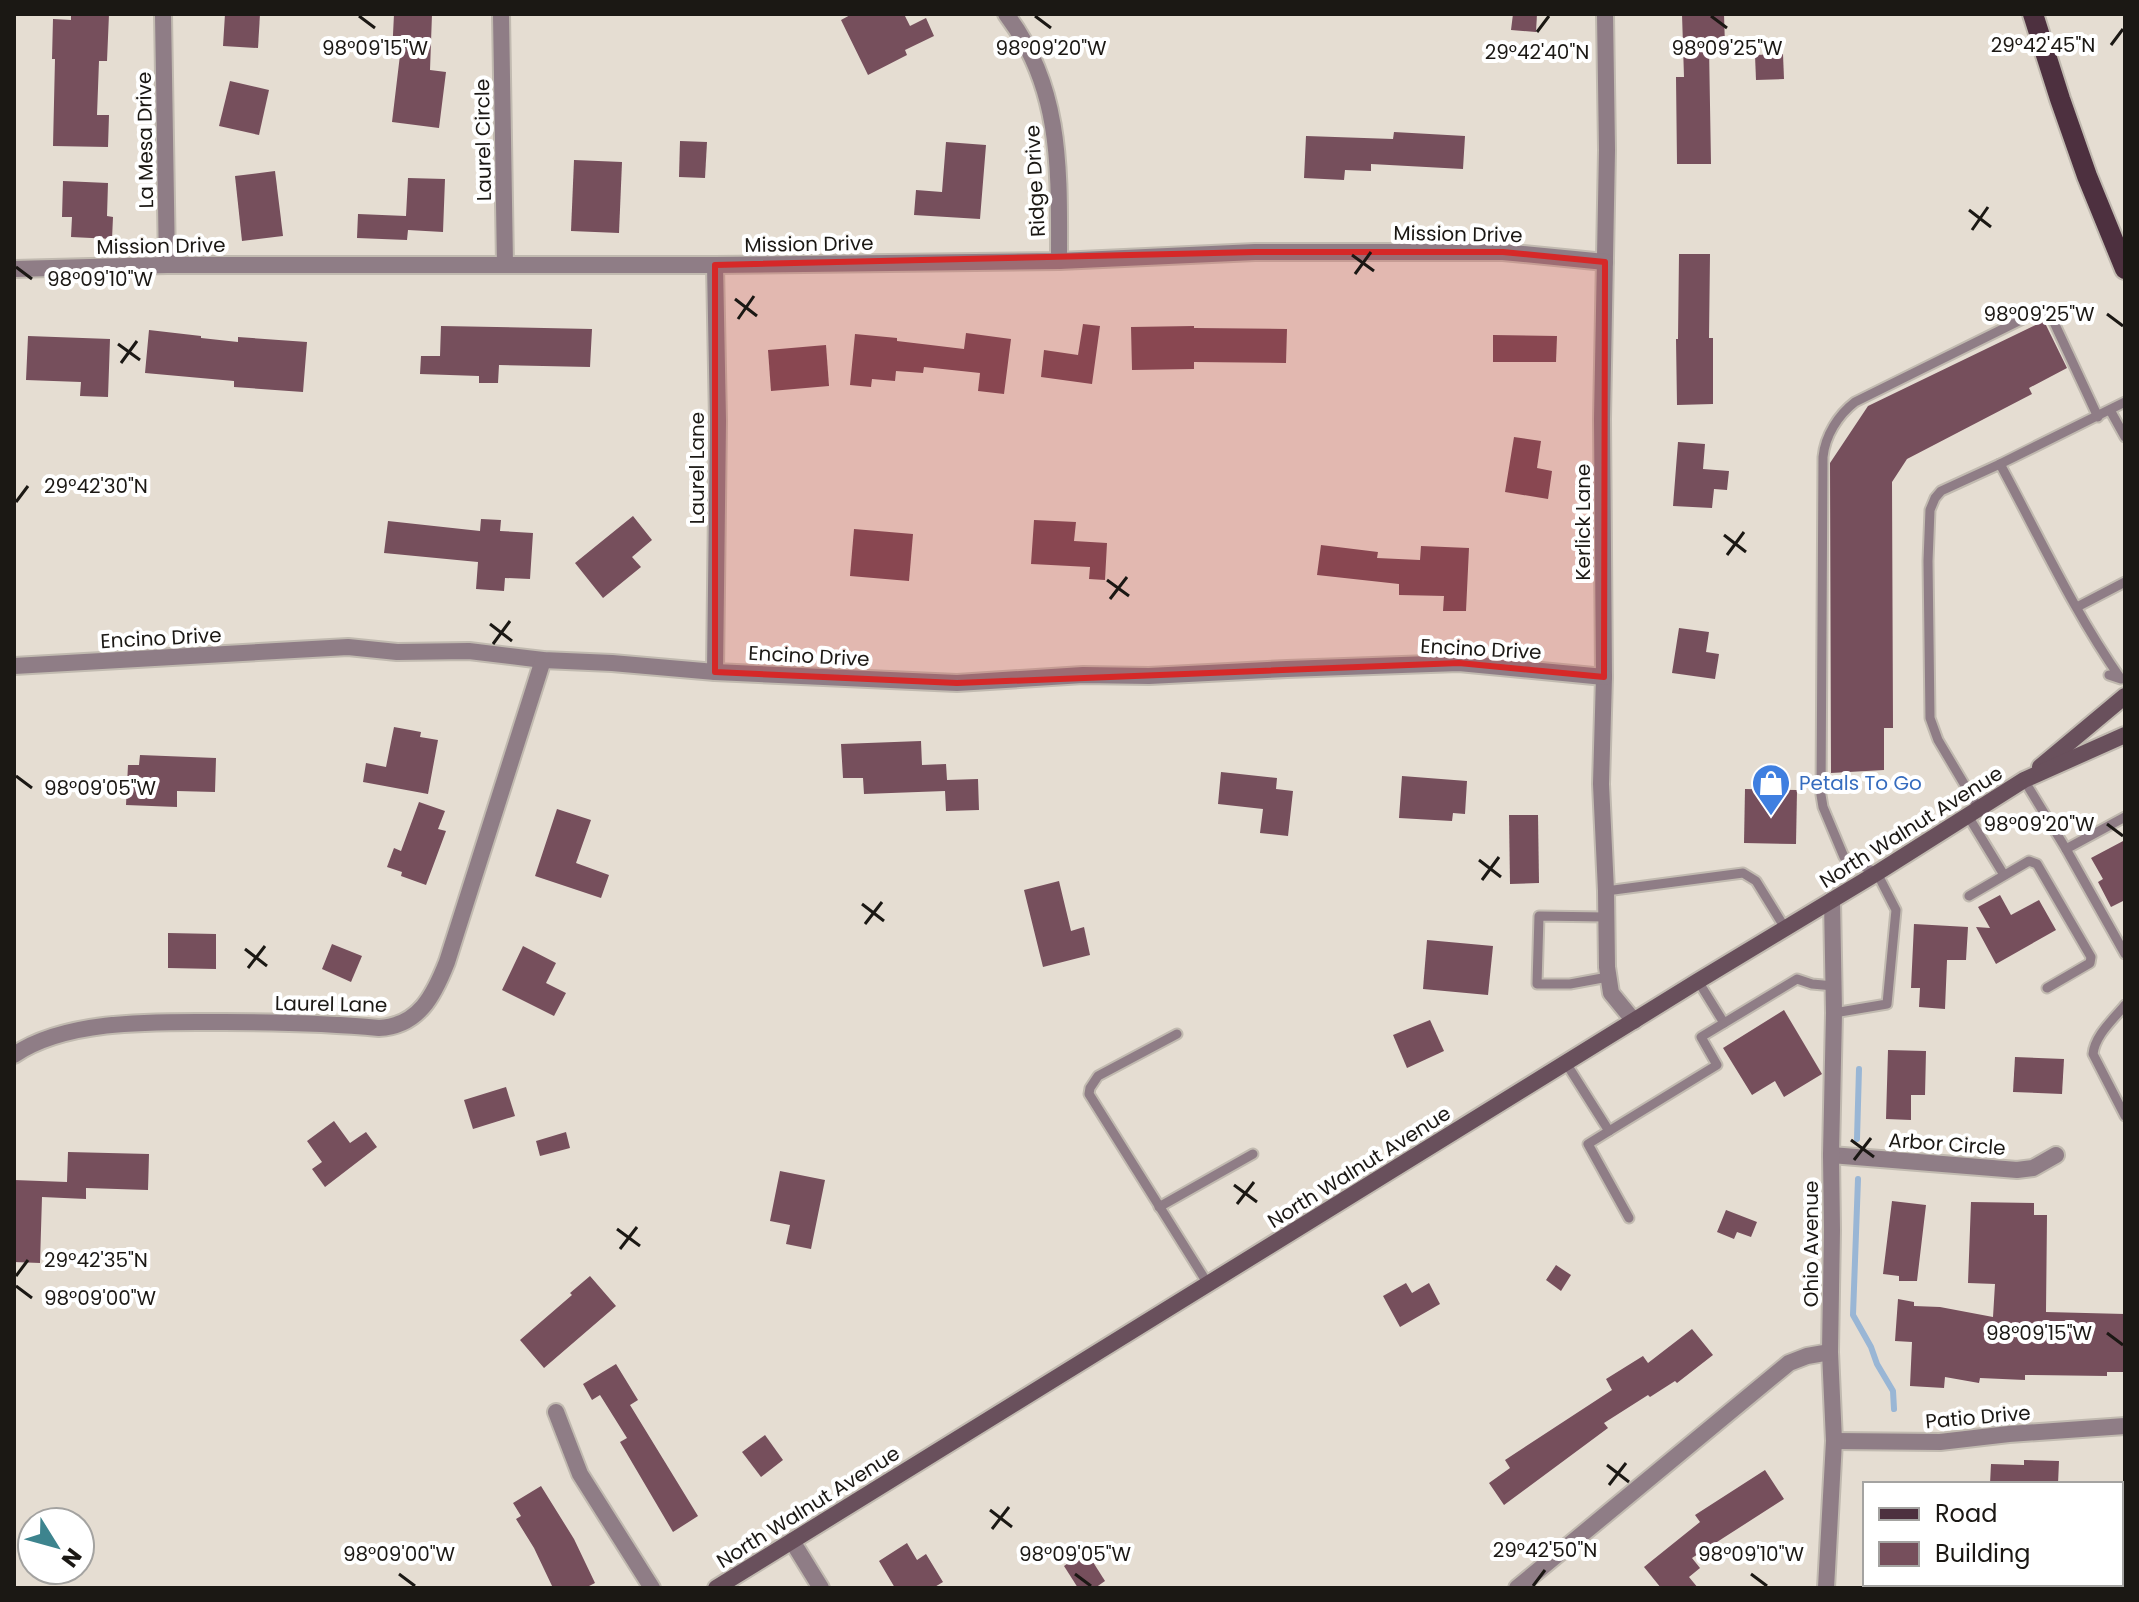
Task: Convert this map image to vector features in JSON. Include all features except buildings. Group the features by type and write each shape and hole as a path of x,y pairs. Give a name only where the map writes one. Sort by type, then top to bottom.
{"main road":[{"path":"2033,14 2087,176 2125,269"},
{"name":"North Walnut Avenue","path":"716,1588 1974,812 2024,780 2125,696"},
{"name":"North Walnut Avenue","path":"2024,780 2125,735"}],"street":[{"name":"La Mesa Drive","path":"163,14 167,265"},
{"name":"Laurel Circle","path":"501,14 505,265"},
{"name":"Ridge Drive","path":"1006,14 1030,53 1048,99 1057,138 1059,261"},
{"name":"Kerlick Lane","path":"1605,14 1607,150 1602,419 1604,677 1601,784 1608,977 1611,993 1634,1021"},
{"name":"Mission Drive","path":"14,269 167,265 715,265 1059,261 1255,252 1503,252 1605,262"},
{"name":"Laurel Lane","path":"715,265 718,421 715,672"},
{"name":"Encino Drive","path":"14,666 348,647 397,652 469,651 543,660 715,672 957,683 1083,675 1149,676 1459,663 1604,677"},
{"name":"Laurel Lane","path":"14,1055 29,1045 56,1035 145,1023 286,1022 379,1028 406,1021 430,999 447,962 543,660"},
{"name":"Ohio Avenue","path":"1826,1588 1834,1441 1830,1352 1834,1013 1832,900"},
{"name":"Arbor Circle","path":"1831,1155 2017,1170 2033,1168 2056,1155"},
{"path":"1517,1588 1789,1363 1830,1352"},
{"path":"556,1412 580,1474 652,1588"},
{"name":"Patio Drive","path":"1834,1441 1940,1442 2125,1426"},
{"path":"792,1541 821,1588"}],"lane":[{"path":"1834,1013 1887,1004 1896,910 1877,873 1844,857 1821,801 1823,457 1828,436 1844,411 1855,402 2039,311 2051,316 2098,417"},
{"path":"2004,875 1930,718 1930,510 1941,491 2125,402"},
{"path":"2110,410 2125,437"},
{"path":"2000,464 2077,607 2121,679 2109,675"},
{"path":"2077,607 2125,582"},
{"path":"2024,780 2125,954"},
{"path":"2066,849 2125,817"},
{"path":"1969,896 2029,861 2037,864 2091,957 2090,963 2047,988"},
{"path":"1606,891 1743,873 1756,881 1785,928"},
{"path":"1605,917 1539,916 1537,984 1570,984 1608,977"},
{"path":"1629,1218 1588,1144 1717,1065 1701,1037 1797,979 1834,986"},
{"path":"1698,981 1724,1023"},
{"path":"2125,1005 2099,1037 2093,1054 2125,1116"},
{"path":"1177,1034 1098,1076 1089,1094 1208,1284"},
{"path":"1566,1063 1609,1131"},
{"path":"1159,1207 1253,1154"}],"highlighted area":[{"path":"1255,252 1503,252 1605,262 1604,677 1459,663 957,683 715,672 715,265"}],"waterway":[{"path":"1857,1139 1859,1069"},
{"path":"1858,1179 1853,1315 1893,1391 1894,1409"}],"place":[{"name":"Petals To Go","path":"1771,817"}]}
